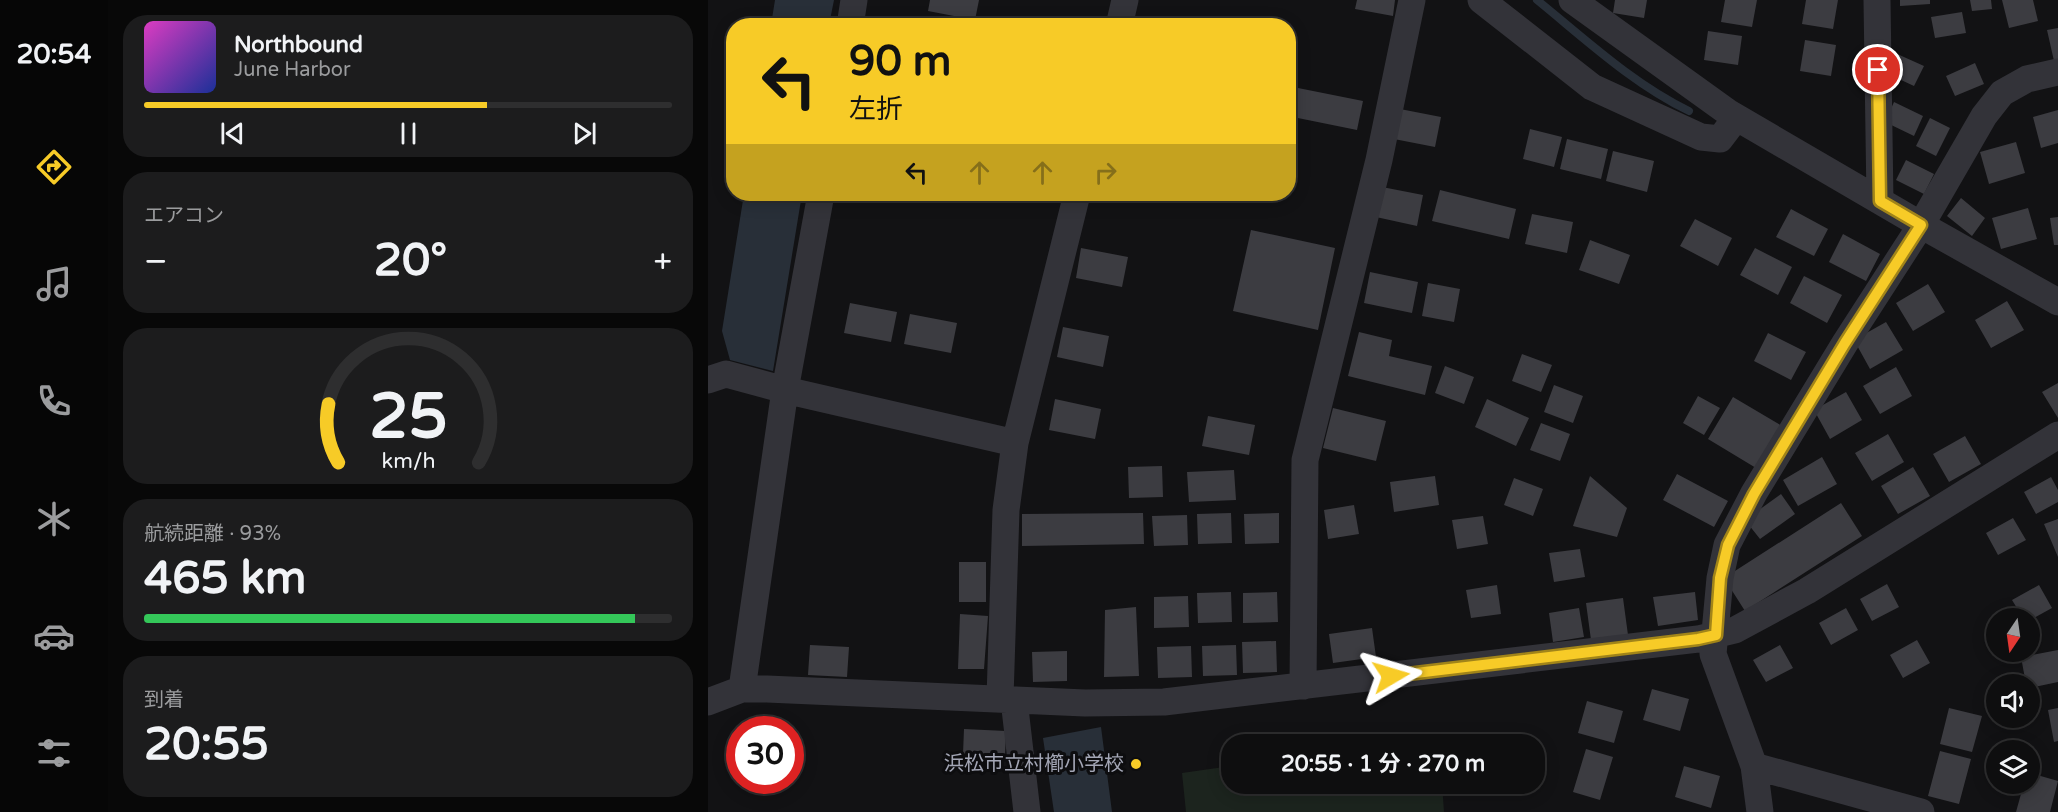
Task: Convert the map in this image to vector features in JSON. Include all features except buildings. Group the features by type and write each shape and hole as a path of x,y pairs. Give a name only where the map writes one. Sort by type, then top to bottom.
{"street":[{"path":"851,18 854,0"},
{"path":"1121,18 1125,0"},
{"path":"1303,686 1305,460 1378,160 1412,0"},
{"path":"1481,0 1592,87 1701,138 1720,140 1736,117"},
{"path":"1572,0 1736,117 2058,302"},
{"path":"1877,0 1880,201"},
{"path":"1760,812 1754,766 1713,654 1720,578 1728,545 1754,494 1808,403 1921,225 1984,116 2002,93 2027,79 2058,72"},
{"path":"742,689 785,390 820,201"},
{"path":"1027,812 1007,699 1006,510 1015,443 1075,201"},
{"path":"708,380 726,374 785,390 1015,443"},
{"path":"708,702 742,689 767,689 1085,703 1164,702 1675,642 1716,635 1735,630 1807,591 2058,435"},
{"path":"1754,766 1921,812"}],"shaded area":[{"path":"775,0 834,0 830,18 772,18"},
{"path":"743,201 801,201 773,371 730,360 722,331"},
{"path":"1101,727 1112,812 1054,812 1043,738"},
{"path":"1221,767 1221,794 1443,794 1444,812 1186,812 1182,773"}],"waterway":[{"path":"1537,0 1648,88 1689,111"}],"place":[{"name":"浜松市立村櫛小学校","path":"1136,764"}],"route":[{"path":"1391,676 1716,635 1720,578 1728,545 1754,494 1845,343 1921,225 1880,201 1878,70"}]}
